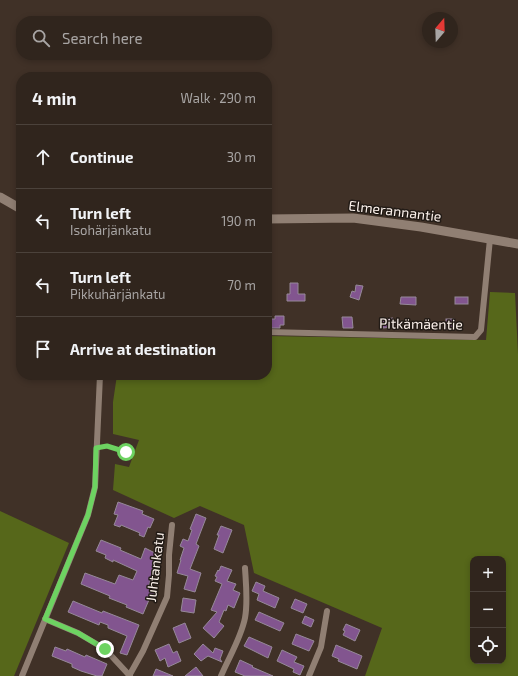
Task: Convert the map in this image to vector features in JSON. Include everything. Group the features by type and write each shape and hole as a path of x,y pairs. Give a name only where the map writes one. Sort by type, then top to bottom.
{"street":[{"path":"0,197 16,207"},
{"name":"Elmerannantie","path":"272,219 353,218 421,227 518,244"},
{"name":"Pitkämäentie","path":"272,332 475,337 481,330 490,239"},
{"path":"22,676 88,515 95,487 100,380"},
{"name":"Juhtankatu","path":"129,676 143,652 167,598 172,525"},
{"path":"221,676 245,619 247,603 245,568"},
{"path":"309,676 321,647 326,611"},
{"path":"45,619 78,633 105,649 129,676"}],"lane":[{"path":"96,448 107,446 126,452"}],"green space":[{"path":"490,292 515,293 518,354 518,676 365,676 382,628 254,573 244,525 200,506 174,518 113,490 115,464 129,467 139,440 113,434 113,402 116,380 272,380 272,336 486,340"},
{"path":"0,511 69,543 14,676 0,676"}],"building":[{"path":"290,283 298,283 298,294 305,294 305,301 287,301 287,294 290,294"},
{"path":"356,285 363,286 359,300 350,297 352,291 355,292"},
{"path":"401,297 416,297 416,305 400,304"},
{"path":"455,297 468,297 468,304 455,304"},
{"path":"275,316 284,316 284,325 280,325 280,328 272,328 272,319 275,319"},
{"path":"342,317 352,317 353,328 343,328"},
{"path":"393,318 393,327 383,328 382,319"},
{"path":"446,319 454,319 454,329 446,329"},
{"path":"118,502 143,511 142,514 154,519 150,528 148,527 144,537 139,535 140,533 121,525 120,527 114,525 118,515 114,514"},
{"path":"196,514 206,518 196,544 199,546 190,569 201,573 195,592 184,589 188,576 177,573 184,548 180,546 183,539 188,541 192,530 190,529"},
{"path":"221,526 232,530 223,553 214,549 219,535 217,535"},
{"path":"101,540 121,548 120,550 141,559 145,548 159,555 148,587 156,590 154,596 151,595 143,614 126,607 127,605 109,598 110,596 81,584 85,573 115,584 119,575 133,580 137,571 113,560 113,562 105,558 106,555 96,551"},
{"path":"221,566 232,570 227,581 236,584 233,590 240,593 234,608 228,605 226,611 224,610 219,622 224,626 214,638 203,628 217,612 211,610 222,584 215,581 217,577 215,576"},
{"path":"256,582 265,586 263,591 279,598 275,608 257,600 259,594 252,591"},
{"path":"183,598 196,600 194,613 181,611"},
{"path":"295,599 307,604 303,613 291,608"},
{"path":"73,601 102,613 103,611 139,625 127,655 120,653 127,636 108,628 108,625 100,622 99,625 68,612"},
{"path":"259,612 284,623 280,631 255,620"},
{"path":"305,616 314,620 311,627 302,623"},
{"path":"185,623 191,638 179,643 173,628"},
{"path":"346,624 360,630 355,641 343,635 345,631 343,630"},
{"path":"296,634 314,641 309,651 292,644"},
{"path":"249,637 272,647 268,658 244,646"},
{"path":"169,644 173,653 177,651 181,661 168,667 165,658 160,661 155,650"},
{"path":"203,644 213,653 215,648 223,651 220,659 222,662 208,656 201,661 194,654"},
{"path":"336,645 362,656 357,669 338,661 339,659 332,656"},
{"path":"55,647 66,651 67,649 85,657 86,655 107,664 102,676 81,671 72,667 72,664 52,656"},
{"path":"282,650 297,657 294,662 304,666 300,675 293,672 294,669 277,661"},
{"path":"240,660 273,676 245,676 235,672"},
{"path":"196,667 203,676 185,676"},
{"path":"156,669 173,676 153,676"}],"route":[{"path":"105,649 78,633 45,619 88,515 95,487 96,448 107,446 126,452"}]}
